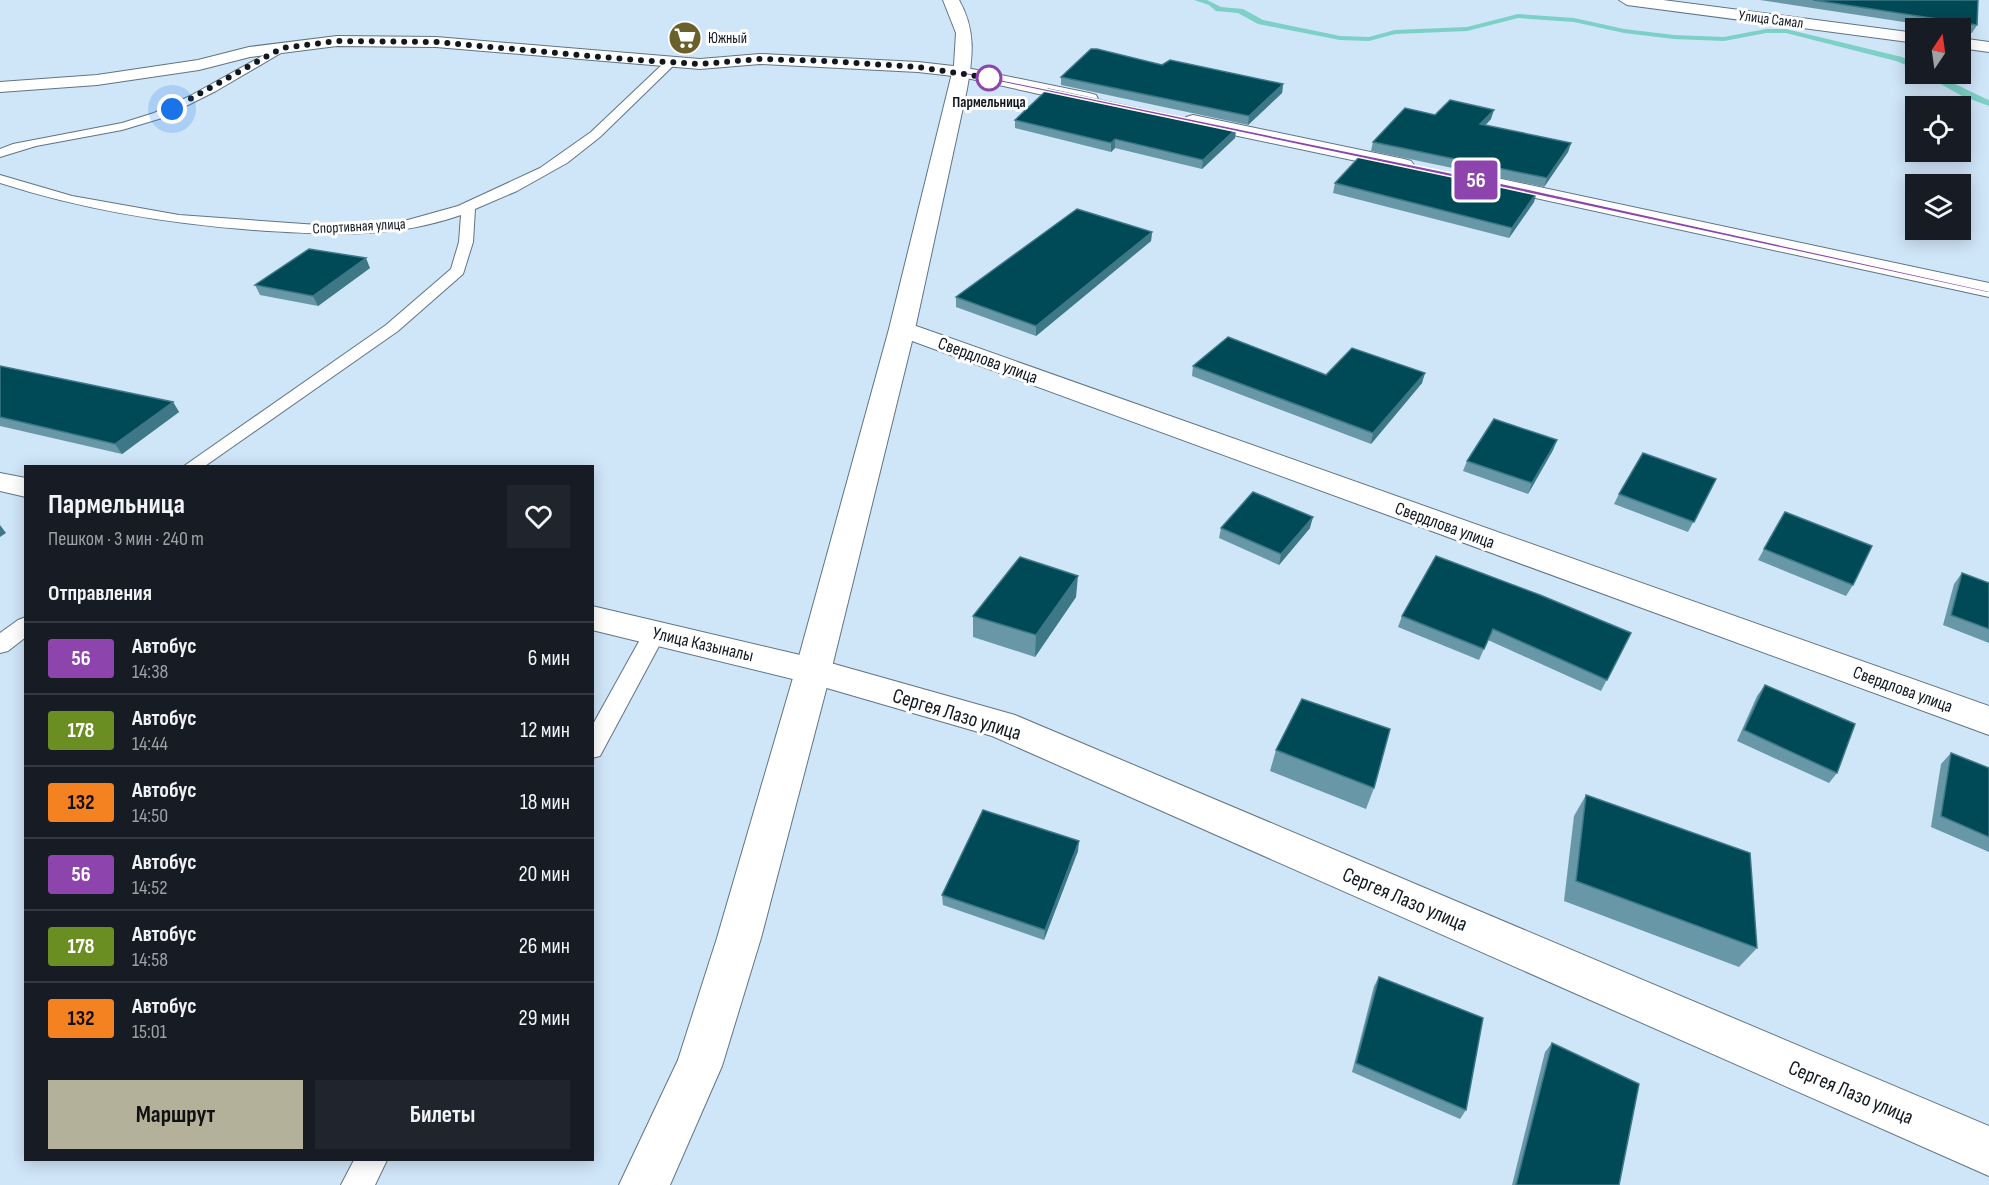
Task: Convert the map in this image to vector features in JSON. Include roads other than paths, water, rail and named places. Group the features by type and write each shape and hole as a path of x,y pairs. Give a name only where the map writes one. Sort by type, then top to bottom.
{"street":[{"name":"Улица Самал","path":"1627,0 1905,37"},
{"path":"644,1185 699,1066 739,938 813,670 902,329 962,72 965,35 956,1"},
{"path":"0,87 96,80 199,65 249,52 337,41 436,42 700,64 760,59 815,60 962,72 1114,104"},
{"path":"1971,45 1989,47"},
{"path":"1172,116 1429,170"},
{"path":"1476,180 1989,291"},
{"name":"Свердлова улица","path":"902,329 1989,721"},
{"path":"0,482 24,488"},
{"name":"Улица Казыналы","path":"594,618 813,670"},
{"name":"Сергея Лазо улица","path":"813,670 1002,725 1989,1151"}],"lane":[{"path":"0,153 23,144 146,119 172,109 282,48"},
{"name":"Спортивная улица","path":"0,179 38,192 128,213 218,225 333,231 409,225 468,209 547,170 600,132 671,62"},
{"path":"194,465 392,328 458,271 466,243 468,209"},
{"path":"0,645 24,627"},
{"path":"594,745 655,633"},
{"path":"357,1185 370,1161"}],"waterway":[{"path":"1198,0 1211,3 1219,9 1240,11 1261,22 1340,38 1369,39 1395,32 1467,29 1518,16 1574,20 1624,31 1674,37 1724,39 1766,31 1786,31 1905,62"},
{"path":"1946,84 1989,103"}],"place":[{"name":"Южный","path":"685,38"},
{"name":"Пармельница","path":"989,78"}]}
